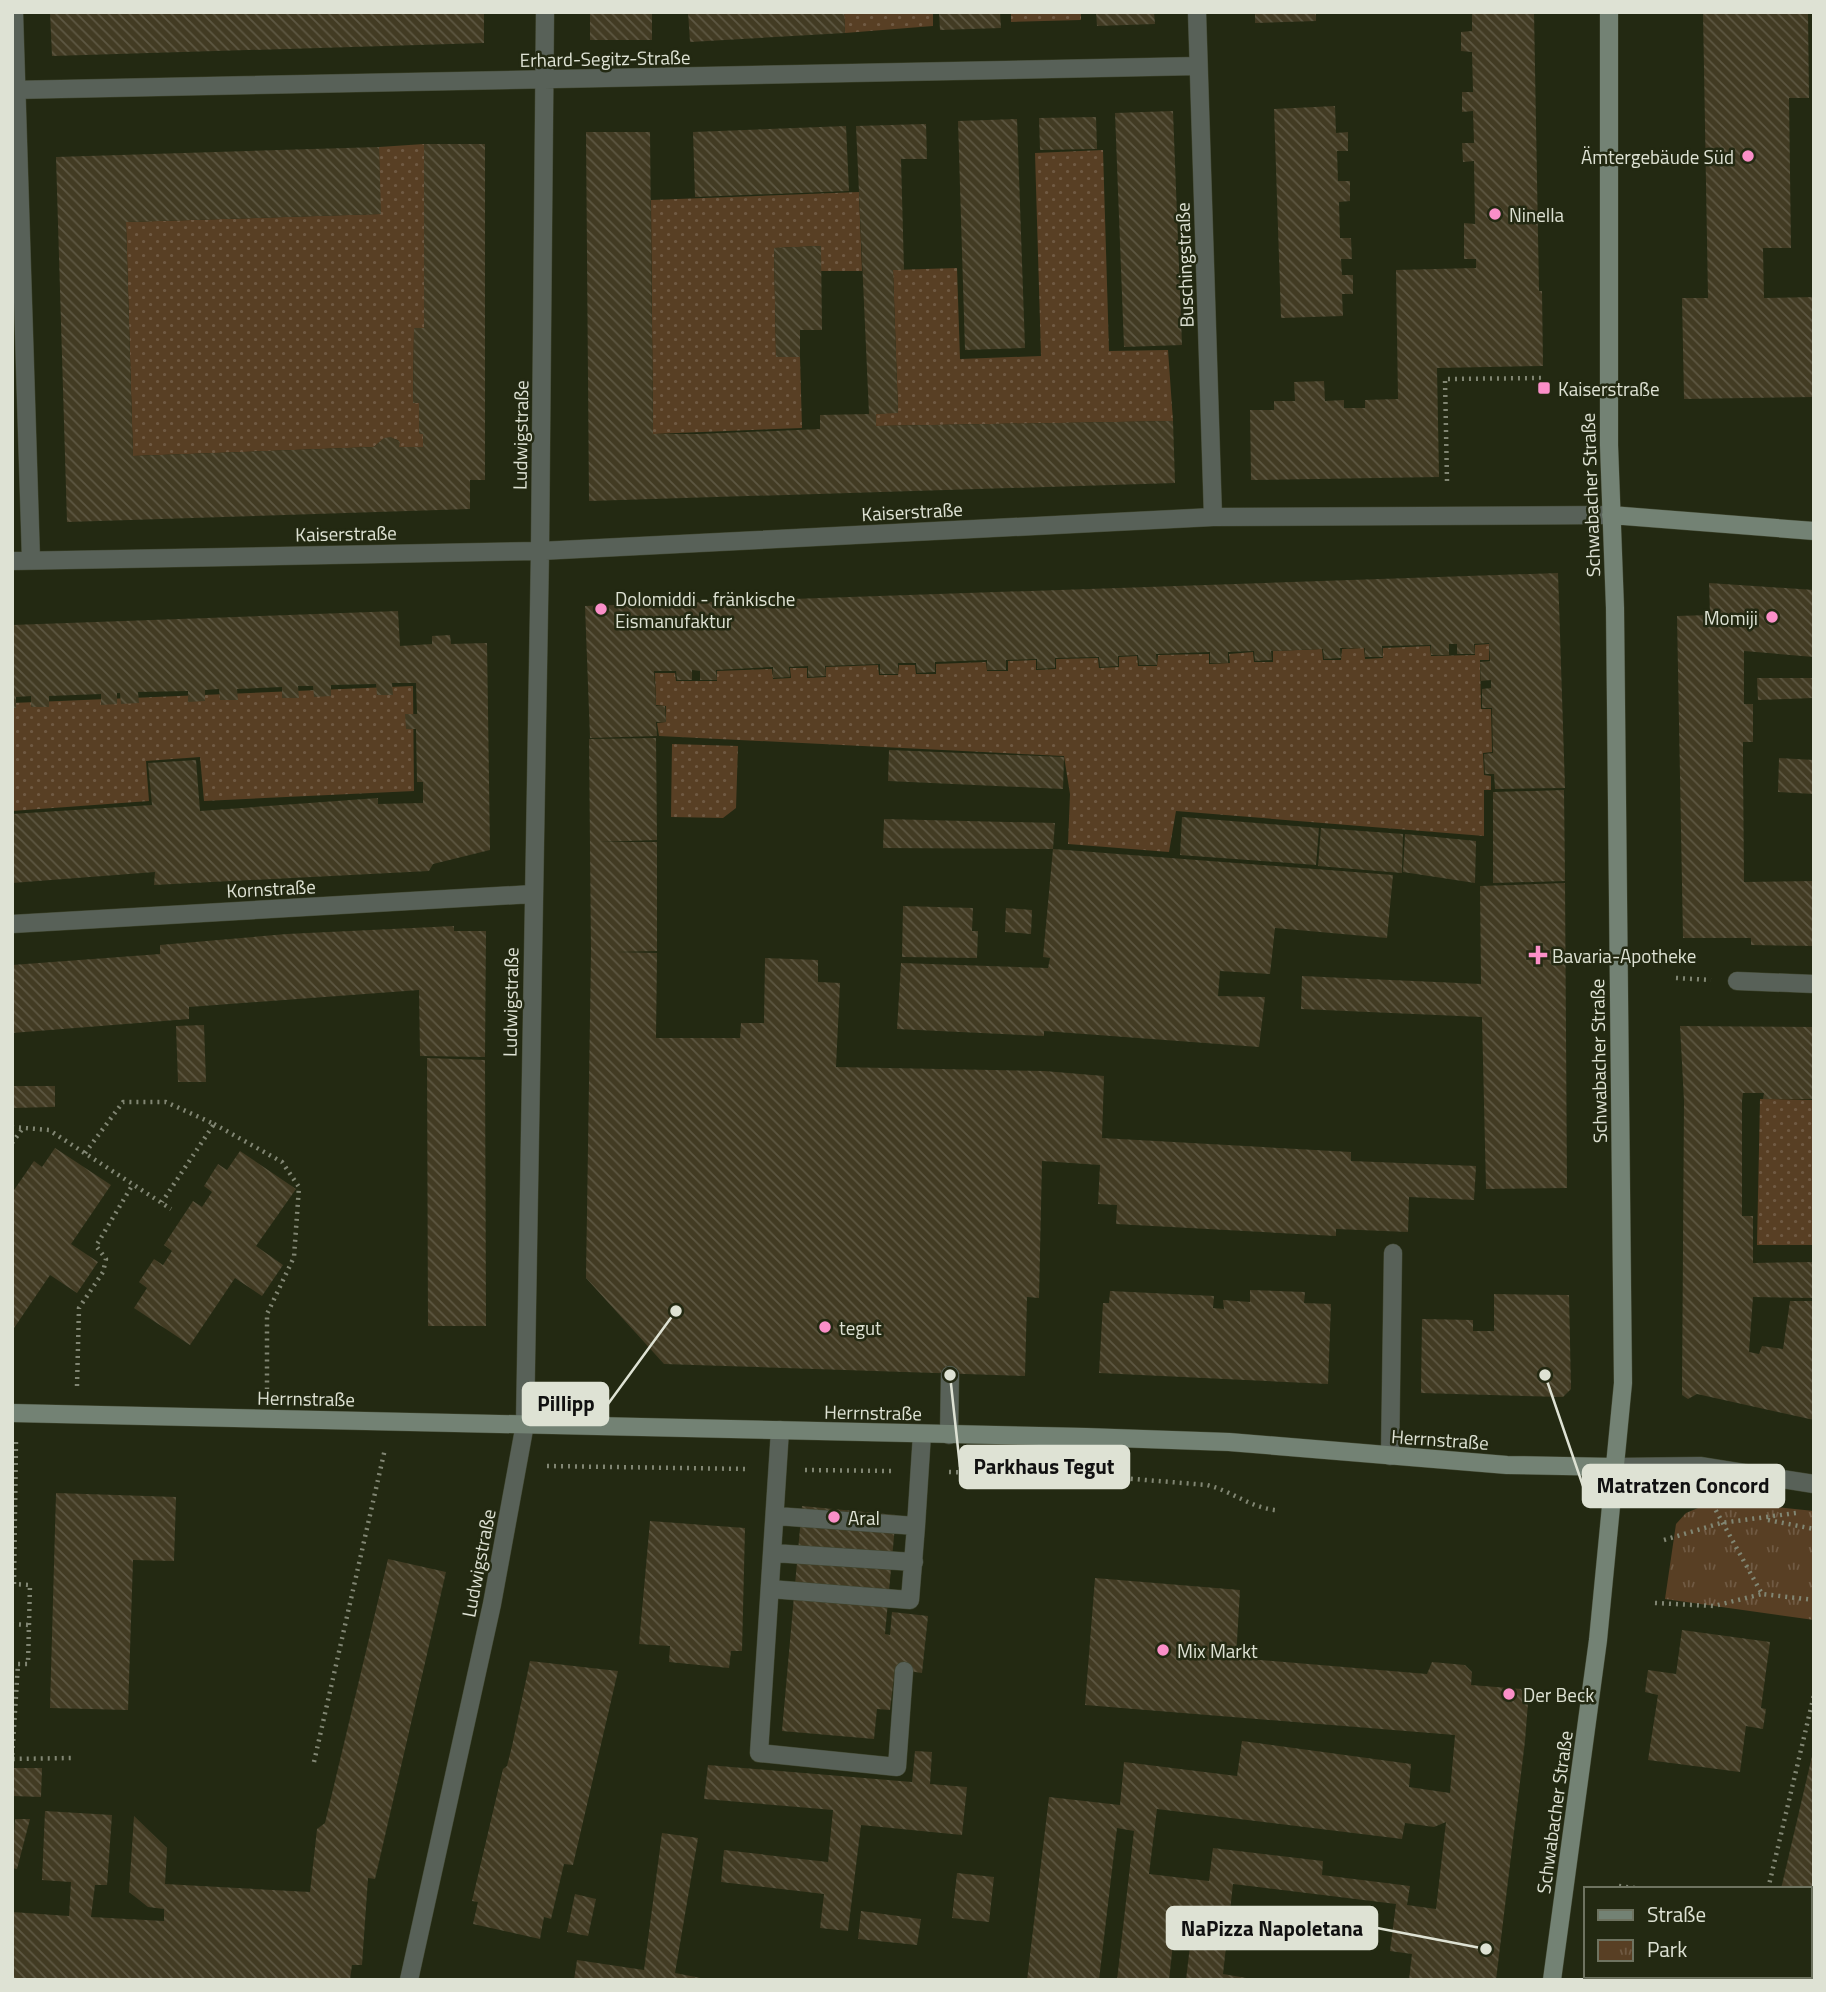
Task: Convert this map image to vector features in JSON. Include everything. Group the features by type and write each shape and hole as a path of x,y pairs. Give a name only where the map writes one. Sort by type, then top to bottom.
{"main road":[{"name":"Schwabacher Straße","path":"1552,1980 1580,1788 1623,1383 1615,608 1611,515 1609,12"},
{"name":"Kaiserstraße","path":"1611,515 1814,531"},
{"name":"Herrnstraße","path":"14,1413 1229,1443 1534,1466 1615,1467"}],"street":[{"path":"14,12 14,90 31,560"},
{"name":"Ludwigstraße","path":"409,1980 492,1604 525,1424 540,551 545,12"},
{"name":"Buschingstraße","path":"1197,12 1213,517"},
{"name":"Erhard-Segitz-Straße","path":"14,90 1198,66"},
{"name":"Kaiserstraße","path":"12,561 540,551 1213,517 1611,515"},
{"name":"Kornstraße","path":"12,924 533,894"},
{"path":"1737,981 1814,984"},
{"path":"1390,1456 1393,1253"},
{"path":"949,1435 950,1375"},
{"path":"780,1430 759,1753 897,1767 904,1671"},
{"path":"770,1590 909,1607 922,1434"},
{"name":"Herrnstraße","path":"1615,1467 1700,1466 1814,1484"},
{"path":"776,1516 916,1526"},
{"path":"773,1553 914,1562"}],"path":[{"path":"1447,481 1445,379 1544,378"},
{"path":"85,1153 123,1102 166,1102 282,1162 299,1187 294,1257 267,1314 267,1418"},
{"path":"162,1202 214,1125"},
{"path":"12,1127 49,1130 171,1209"},
{"path":"12,1143 23,1127"},
{"path":"76,1415 79,1308 103,1272 106,1259 96,1246 134,1184"},
{"path":"14,1413 13,1584 30,1585 30,1625 28,1664 15,1664 12,1759 71,1758"},
{"path":"314,1762 390,1421"},
{"path":"1709,1498 1762,1594"},
{"path":"1664,1540 1721,1523 1801,1513"},
{"path":"1763,1519 1814,1529"},
{"path":"1656,1604 1714,1606 1762,1594 1814,1600"},
{"path":"12,1624 30,1625"},
{"path":"1768,1887 1814,1695"},
{"path":"1619,1886 1627,1887"}],"green space":[{"path":"844,12 933,12 933,26 845,33"},
{"path":"1011,12 1081,12 1081,20 1011,22"},
{"path":"424,144 424,328 414,329 413,402 419,403 419,433 423,434 423,447 399,447 399,441 388,438 374,447 133,456 126,222 380,214 379,147"},
{"path":"1103,150 1109,351 1168,350 1173,421 876,426 876,414 898,412 893,270 957,268 960,359 1041,356 1035,153"},
{"path":"859,192 862,271 821,271 821,246 774,248 776,356 800,357 802,428 653,434 651,200"},
{"path":"1489,644 1489,660 1480,660 1481,709 1491,709 1492,752 1483,753 1484,775 1491,776 1491,790 1484,790 1484,836 1176,811 1169,852 1068,844 1070,794 1064,756 659,736 657,723 666,722 666,706 656,705 655,673 675,673 676,681 717,681 717,671 772,669 773,679 791,678 790,668 807,668 807,678 826,677 826,667 878,665 879,675 898,675 899,665 915,665 916,674 936,674 936,664 986,662 987,671 1008,671 1008,661 1036,660 1036,670 1056,669 1056,659 1098,658 1099,668 1119,667 1119,657 1137,656 1138,666 1157,666 1158,655 1209,654 1209,664 1230,663 1229,654 1253,652 1254,662 1273,662 1273,651 1322,649 1323,660 1341,660 1342,649 1364,648 1365,659 1383,658 1383,648 1430,646 1431,656 1475,655 1475,645"},
{"path":"413,686 414,791 204,801 200,757 146,761 149,801 12,811 12,703"},
{"path":"672,744 738,746 736,808 723,818 671,817"},
{"path":"1760,1099 1814,1100 1814,1245 1757,1245"},
{"path":"1710,1503 1738,1503 1814,1511 1814,1620 1665,1599 1676,1524 1686,1513"}],"building":[{"path":"50,12 484,12 484,43 52,56"},
{"path":"590,12 652,12 652,40 590,40"},
{"path":"688,12 844,12 845,33 690,42"},
{"path":"939,12 1000,12 1001,28 940,30"},
{"path":"1096,12 1154,12 1155,24 1097,26"},
{"path":"1255,12 1316,12 1316,21 1255,23"},
{"path":"1472,12 1534,12 1543,366 1437,368 1439,477 1251,480 1250,410 1274,410 1274,401 1295,401 1294,382 1324,381 1325,401 1344,400 1344,408 1365,408 1365,400 1398,399 1396,270 1476,268 1476,259 1464,259 1464,223 1475,224 1474,161 1463,162 1462,143 1474,143 1473,111 1462,112 1462,92 1473,92 1472,52 1461,51 1461,32 1472,31"},
{"path":"1703,12 1808,12 1809,98 1789,98 1791,248 1763,248 1764,298 1814,297 1814,397 1684,399 1682,298 1708,298"},
{"path":"1335,106 1336,133 1348,132 1348,151 1337,151 1338,181 1350,181 1350,201 1339,202 1340,238 1351,238 1352,259 1341,259 1342,275 1353,275 1353,294 1342,294 1343,316 1281,318 1274,109"},
{"path":"1173,111 1182,345 1124,347 1115,113"},
{"path":"1096,117 1097,149 1040,150 1039,118"},
{"path":"1017,119 1025,348 965,350 958,121"},
{"path":"926,124 927,159 901,159 904,270 893,270 898,413 876,414 876,426 1173,421 1175,483 589,501 586,132 650,132 653,434 698,434 820,429 820,415 869,414 856,126"},
{"path":"846,126 849,191 695,197 693,132"},
{"path":"424,144 485,144 485,480 470,480 470,509 67,522 56,157 379,147 381,214 126,222 133,456 374,447 384,438 391,437 400,442 399,447 423,447 423,434 419,433 419,403 413,403 414,328 424,328"},
{"path":"821,246 822,330 800,330 800,357 776,357 774,248"},
{"path":"1558,573 1565,788 1495,789 1494,774 1485,774 1484,754 1493,753 1492,708 1482,708 1482,689 1491,688 1491,680 1481,681 1480,662 1490,661 1489,643 1474,644 1475,654 1457,654 1457,644 1449,644 1449,655 1431,655 1431,645 1382,646 1383,657 1365,657 1365,648 1340,648 1341,658 1324,659 1323,649 1271,651 1272,660 1255,661 1254,651 1228,652 1228,663 1210,663 1210,652 1156,654 1157,665 1139,665 1138,655 1118,656 1118,666 1100,667 1099,657 1055,658 1055,668 1037,669 1037,659 1006,660 1006,670 987,670 987,660 935,662 935,672 917,673 916,663 898,663 898,674 880,674 880,664 825,666 826,676 808,677 808,666 789,667 790,677 773,678 773,667 716,670 717,680 700,680 700,671 692,670 692,680 677,680 676,671 654,671 656,706 665,706 666,722 656,722 657,736 590,738 585,606"},
{"path":"1709,583 1814,590 1814,657 1744,651 1744,704 1753,704 1753,742 1743,742 1743,762 1744,882 1814,881 1814,946 1751,945 1751,938 1683,938 1677,616 1710,615"},
{"path":"398,611 400,646 432,644 432,636 450,635 451,644 487,643 490,850 433,864 429,871 154,885 155,872 12,883 12,814 152,805 148,763 196,760 200,811 378,798 378,804 423,803 423,782 417,782 416,729 406,729 405,714 417,714 416,683 392,683 393,695 377,695 376,684 331,685 331,696 314,697 313,686 298,686 299,698 282,698 282,687 237,689 238,700 220,700 219,689 205,690 205,701 188,702 188,691 138,692 139,703 121,704 120,693 117,693 117,704 101,705 101,694 49,696 49,707 31,707 31,696 16,697 16,708 12,708 12,625"},
{"path":"1757,678 1814,678 1814,698 1758,700"},
{"path":"656,738 657,840 599,842 657,842 657,951 615,952 657,953 656,1038 740,1038 741,1023 764,1023 765,958 818,960 818,982 840,983 836,1067 1044,1071 1104,1076 1102,1138 1351,1152 1351,1161 1476,1166 1474,1200 1409,1197 1408,1232 1336,1229 1336,1236 1116,1224 1117,1205 1098,1204 1100,1165 1042,1161 1039,1298 1027,1297 1025,1376 664,1364 586,1278 591,952 589,739"},
{"path":"889,750 1064,757 1063,789 888,781"},
{"path":"1779,758 1814,760 1814,794 1778,792"},
{"path":"1564,790 1565,881 1493,883 1493,792"},
{"path":"1182,817 1319,828 1316,865 1180,855"},
{"path":"884,819 1055,823 1053,849 883,848"},
{"path":"1321,828 1403,834 1402,873 1318,866"},
{"path":"1405,834 1476,841 1475,883 1403,872"},
{"path":"1053,849 1393,875 1387,938 1275,928 1270,974 1220,971 1218,996 1265,997 1259,1047 1044,1031 1044,1036 897,1029 901,963 1048,968 1050,958 1043,957"},
{"path":"1565,883 1567,1188 1486,1189 1482,1017 1301,1009 1302,976 1481,984 1480,886"},
{"path":"903,906 973,908 972,931 978,931 977,958 902,957"},
{"path":"1006,908 1032,910 1031,934 1005,932"},
{"path":"454,926 454,931 486,931 485,1057 420,1056 419,990 189,1007 189,1019 12,1033 12,965 160,954 160,945 287,934"},
{"path":"204,1025 206,1082 178,1082 176,1026"},
{"path":"1680,1026 1814,1027 1814,1099 1763,1099 1764,1093 1743,1093 1742,1216 1753,1216 1753,1263 1814,1262 1814,1298 1753,1297 1749,1352 1759,1354 1762,1346 1783,1349 1790,1301 1814,1301 1814,1420 1697,1394 1688,1399 1682,1395 1684,1101"},
{"path":"427,1058 485,1060 486,1326 428,1326"},
{"path":"12,1086 55,1086 55,1107 12,1108"},
{"path":"55,1148 111,1185 71,1244 98,1262 77,1293 50,1275 12,1331 12,1193 34,1161 42,1167"},
{"path":"240,1151 296,1189 256,1246 283,1265 262,1296 235,1278 190,1345 134,1308 147,1288 139,1282 154,1259 163,1265 172,1251 164,1245 193,1201 202,1207 212,1192 204,1186 218,1164 227,1170"},
{"path":"1250,1290 1305,1292 1304,1303 1331,1304 1328,1384 1099,1373 1103,1303 1109,1303 1110,1291 1214,1296 1213,1308 1224,1309 1223,1300 1250,1302"},
{"path":"1494,1294 1569,1295 1571,1389 1563,1397 1421,1393 1422,1319 1473,1320 1473,1331 1494,1331"},
{"path":"56,1493 176,1497 174,1561 133,1560 128,1710 50,1708"},
{"path":"802,1506 896,1515 885,1634 890,1635 892,1612 928,1616 922,1673 895,1669 890,1710 877,1709 874,1739 782,1731"},
{"path":"650,1521 745,1528 742,1651 731,1651 729,1668 669,1662 670,1646 639,1644"},
{"path":"388,1559 446,1572 375,1879 368,1878 362,1965 352,1965 350,1980 12,1978 12,1912 69,1916 71,1882 42,1880 45,1811 112,1815 107,1885 95,1885 91,1917 164,1921 164,1909 148,1907 129,1892 134,1816 167,1848 165,1884 310,1892 317,1829 325,1823"},
{"path":"1095,1578 1240,1590 1236,1658 1427,1674 1432,1662 1465,1665 1472,1672 1471,1685 1521,1689 1528,1703 1525,1741 1496,1980 1409,1980 1412,1954 1390,1951 1396,1904 1233,1884 1223,1974 1258,1980 1186,1980 1191,1937 1174,1935 1169,1980 1117,1980 1134,1831 1117,1828 1099,1980 1027,1980 1049,1797 1120,1805 1124,1762 1237,1776 1242,1741 1411,1764 1409,1787 1450,1793 1455,1735 1085,1705","holes":["1157,1809 1402,1839 1405,1823 1434,1827 1446,1822 1436,1909 1407,1905 1410,1886 1322,1875 1323,1861 1213,1848 1209,1881 1149,1874"]},
{"path":"1682,1630 1770,1642 1761,1708 1766,1709 1763,1729 1746,1726 1740,1772 1648,1760 1658,1695 1645,1692 1648,1670 1676,1674"},
{"path":"530,1661 618,1671 573,1865 564,1864 551,1919 544,1917 540,1939 473,1924 478,1902 472,1901 503,1769 507,1766 512,1746"},
{"path":"915,1751 932,1752 930,1784 967,1787 962,1835 861,1825 848,1931 820,1928 824,1894 721,1882 724,1850 828,1862 833,1810 704,1799 708,1765 912,1782"},
{"path":"1813,1752 1814,1954 1812,1887 1781,1887"},
{"path":"12,1768 42,1768 41,1797 12,1796"},
{"path":"15,1819 30,1819 17,1869 12,1868"},
{"path":"662,1833 698,1838 675,1973 711,1980 574,1980 577,1960 644,1970"},
{"path":"957,1873 994,1877 989,1922 952,1918"},
{"path":"575,1894 596,1899 588,1936 567,1932"},
{"path":"861,1911 921,1919 917,1945 858,1939"},
{"path":"1618,1978 1688,1978 1688,1980"}],"place":[{"name":"Ämtergebäude Süd","path":"1748,156"},
{"name":"Ninella","path":"1495,214"},
{"name":"Kaiserstraße","path":"1544,388"},
{"name":"Dolomiddi - fränkische Eismanufaktur","path":"601,609"},
{"name":"Momiji","path":"1772,617"},
{"name":"Bavaria-Apotheke","path":"1538,955"},
{"name":"Pillipp","path":"676,1311"},
{"name":"tegut","path":"825,1327"},
{"name":"Parkhaus Tegut","path":"950,1375"},
{"name":"Matratzen Concord","path":"1545,1375"},
{"name":"Aral","path":"834,1517"},
{"name":"Mix Markt","path":"1163,1650"},
{"name":"Der Beck","path":"1509,1694"},
{"name":"NaPizza Napoletana","path":"1486,1949"}]}
